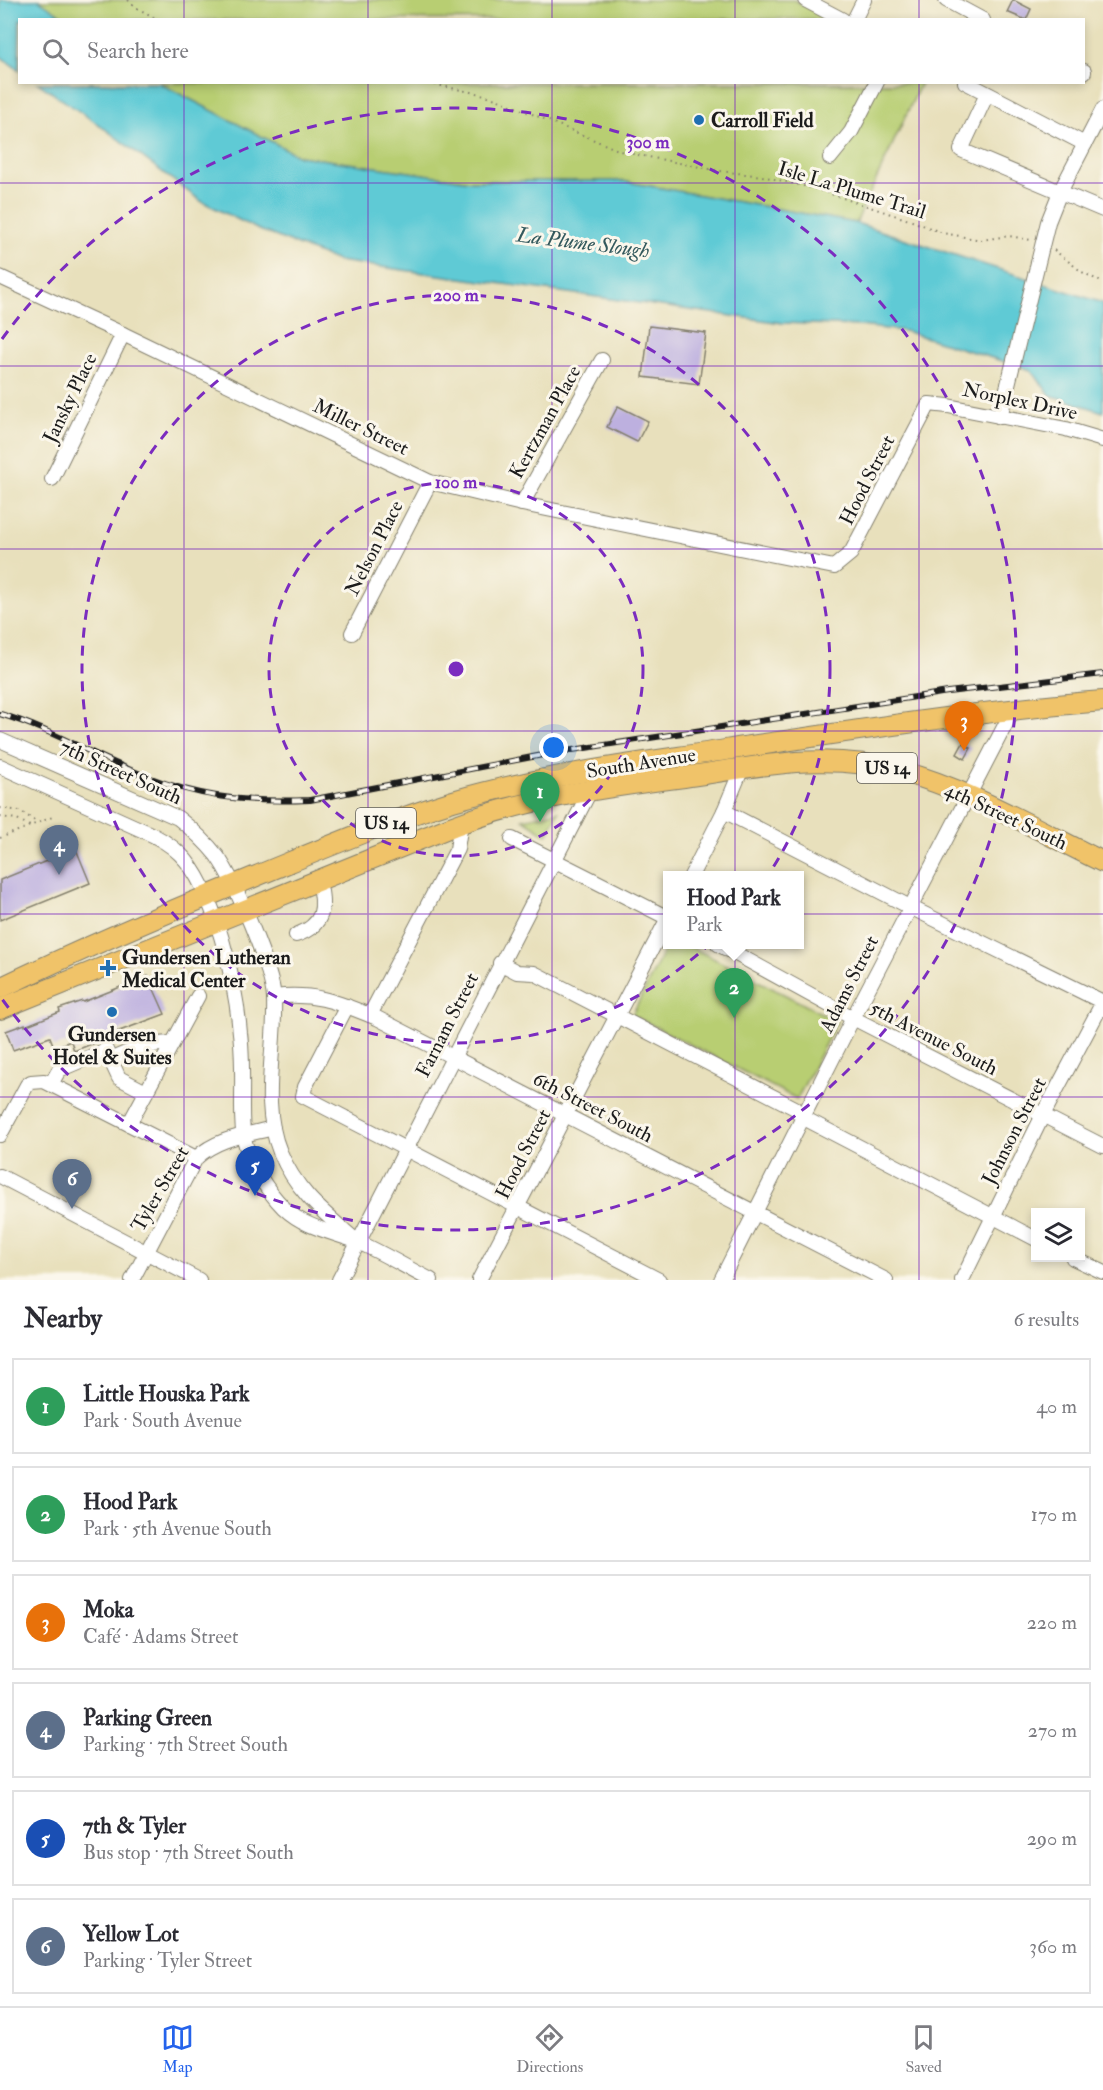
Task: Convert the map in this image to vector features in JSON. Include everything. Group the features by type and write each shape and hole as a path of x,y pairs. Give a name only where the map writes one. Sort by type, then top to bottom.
{"highway":[{"name":"South Avenue","path":"0,988 97,942 382,824 455,801 529,782 797,739 1014,708 1103,701"},
{"name":"South Avenue","path":"0,1009 461,823 508,808 591,789 801,760"},
{"name":"4th Street South","path":"801,760 837,760 874,765 902,772 968,796 1103,862"}],"street":[{"path":"806,0 839,18"},
{"path":"855,18 864,0"},
{"path":"945,0 959,14 975,18"},
{"path":"830,158 851,132 876,84"},
{"path":"969,84 1085,144"},
{"path":"987,94 961,150 1103,210"},
{"path":"1000,417 1048,222 1060,192 1103,110"},
{"name":"Miller Street","path":"0,278 123,334 430,482 522,504 834,567"},
{"name":"Jansky Place","path":"52,479 123,334"},
{"name":"Kertzman Place","path":"522,504 602,360"},
{"name":"Norplex Drive","path":"928,404 1066,429 1103,440"},
{"name":"Hood Street","path":"834,567 851,553 928,404"},
{"name":"Nelson Place","path":"352,633 430,482"},
{"name":"Adams Street","path":"721,1280 802,1117 1014,708"},
{"name":"7th Street South","path":"0,740 178,818 199,835 218,858 244,911 269,971 274,997 269,1086 270,1110 280,1152 301,1190 358,1242"},
{"name":"7th Street South","path":"0,766 164,840 181,855 193,870 206,897 228,967 238,1012 240,1034 243,1136 249,1155 268,1189 285,1209 309,1225 358,1242 431,1280"},
{"path":"694,871 724,811 742,768"},
{"name":"Farnam Street","path":"339,1280 591,789"},
{"path":"724,811 910,907 1103,1002"},
{"path":"370,1015 457,849 461,823"},
{"path":"512,839 663,915"},
{"path":"297,935 309,931 322,911 319,881"},
{"name":"Hood Street","path":"479,1280 663,927"},
{"name":"5th Avenue South","path":"725,949 853,1018 1103,1146"},
{"path":"500,963 517,972 534,973 795,1108 802,1117 1031,1237"},
{"name":"6th Street South","path":"274,997 293,994 318,996 370,1015 886,1280"},
{"path":"129,1124 198,996"},
{"name":"Johnson Street","path":"962,1280 1043,1115 1103,1002"},
{"path":"347,1006 305,1087 303,1096 659,1280"},
{"path":"110,1060 129,1051 153,1044 172,1043"},
{"path":"47,1082 59,1070 106,1050 119,1078 146,1092"},
{"path":"2,1127 27,1085 31,1082 47,1082 196,1158"},
{"name":"Tyler Street","path":"132,1280 196,1158 212,1146 273,1128"},
{"path":"0,1176 200,1280"},
{"path":"1083,1262 1103,1272"}],"path":[{"path":"128,0 155,18"},
{"name":"Isle La Plume Trail","path":"432,84 493,98 623,152 720,171 762,176 816,189 943,233 981,240 1009,236 1032,241"},
{"path":"1054,250 1082,272 1103,283"},
{"path":"30,826 17,819 0,817 0,808 20,811 39,823"},
{"path":"17,819 20,811"},
{"path":"0,838 55,816"}],"green space":[{"path":"39,0 794,0 830,18 64,18"},
{"path":"161,84 921,84 856,223 622,181 471,181 299,156"},
{"path":"559,811 547,835 523,819"},
{"path":"665,949 695,949 837,1021 797,1099 632,1015"}],"water":[{"path":"0,0 39,0 66,18 18,18 18,69 0,56"},
{"name":"La Plume Slough","path":"39,84 161,84 299,156 471,181 622,181 856,223 1103,303 1103,412 1050,395 1031,370 905,331 860,326 783,323 338,261 257,229 201,201 105,129"}],"building":[{"path":"1013,0 1031,9 1027,18 1007,12"},
{"path":"649,326 706,333 699,384 643,377"},
{"path":"618,406 648,421 637,442 607,427"},
{"path":"963,743 971,748 965,759 957,754"},
{"path":"76,849 90,883 0,920 0,880"},
{"name":"Gundersen Hotel & Suites","path":"148,976 165,1014 98,1039 99,1041 74,1051 71,1041 54,1047 50,1037 13,1050 6,1031 25,1024 25,1026 60,1012 59,1009"}],"railway":[{"path":"0,714 42,729 144,776 183,789 237,799 310,800 553,753 948,692 1103,674"}],"place":[{"name":"Carroll Field","path":"699,120"},
{"name":"Moka","path":"964,751"},
{"name":"Little Houska Park","path":"540,822"},
{"name":"Parking Green","path":"59,875"},
{"name":"Gundersen Lutheran Medical Center","path":"108,968"},
{"name":"Gundersen Hotel & Suites","path":"112,1012"},
{"name":"Hood Park","path":"734,1018"},
{"name":"7th & Tyler","path":"255,1196"},
{"name":"Yellow Lot","path":"72,1209"}]}
